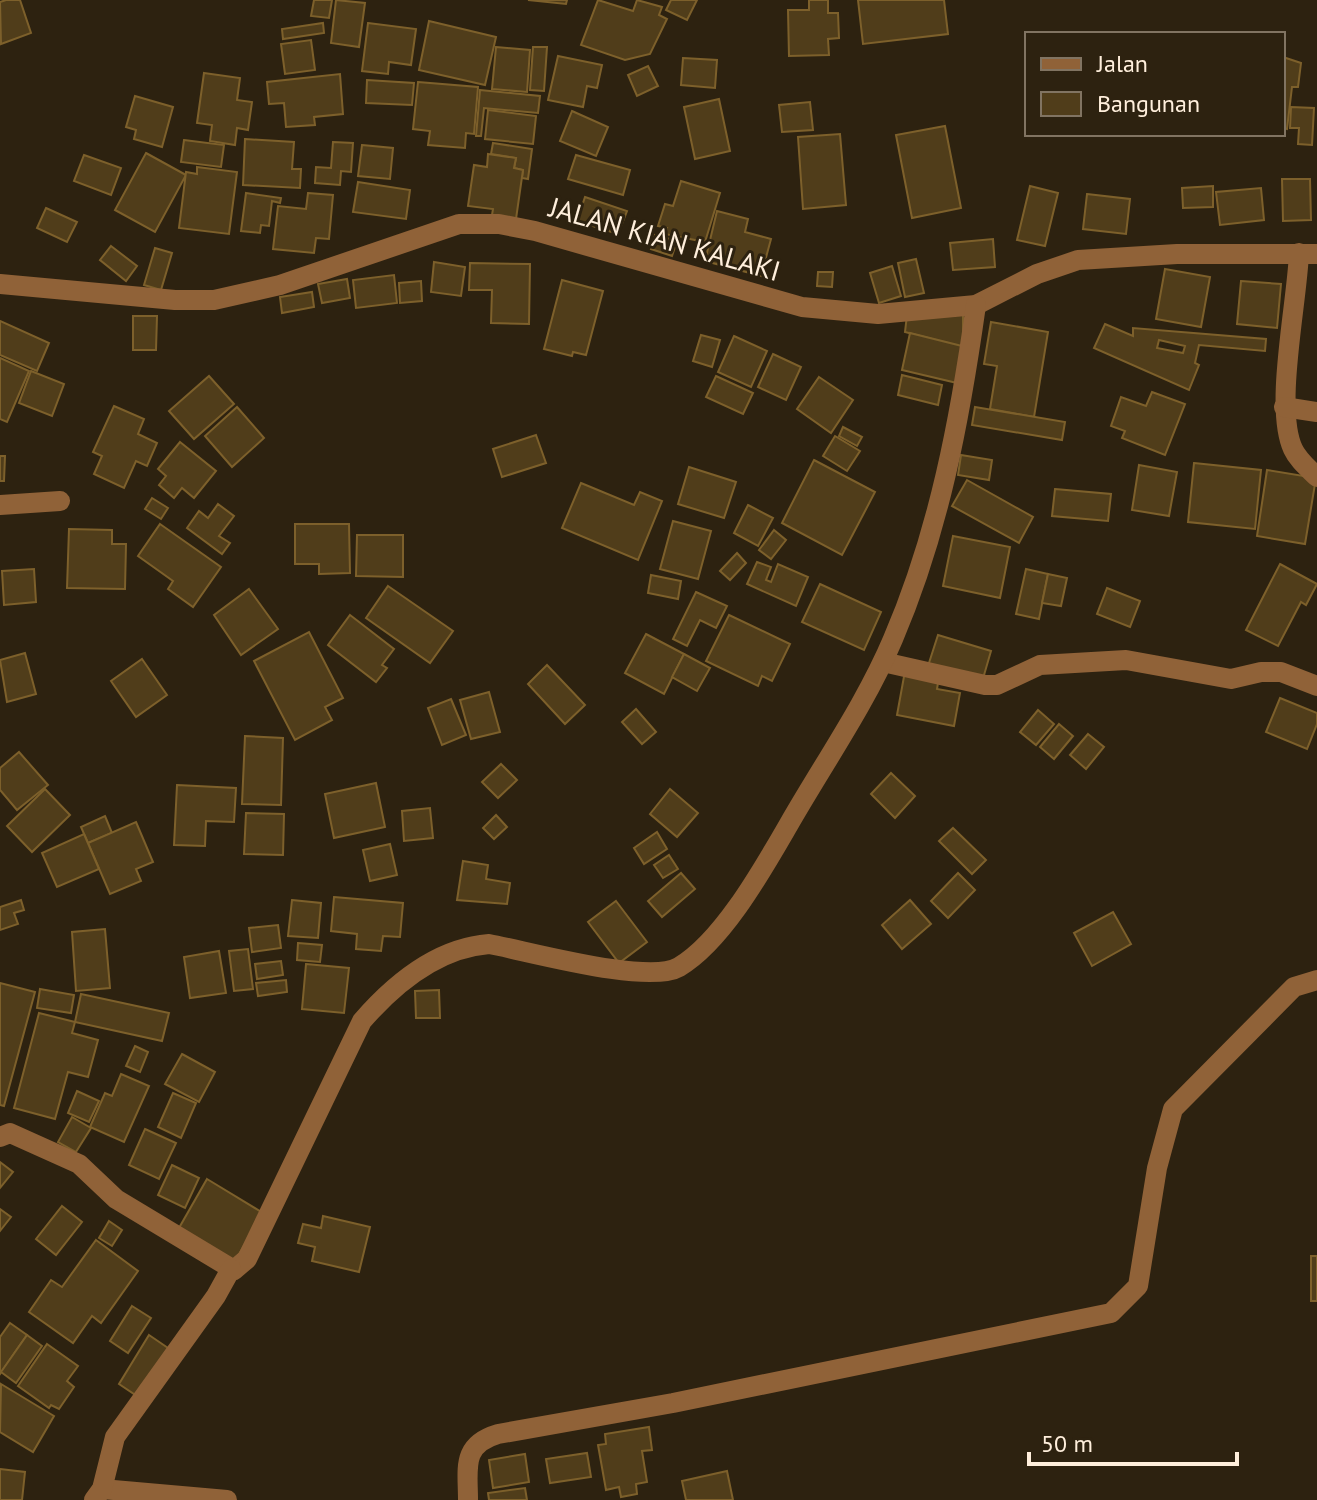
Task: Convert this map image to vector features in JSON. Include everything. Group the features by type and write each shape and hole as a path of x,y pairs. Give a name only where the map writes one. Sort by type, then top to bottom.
{"street":[{"name":"JALAN KIAN KALAKI","path":"0,284 175,300 214,300 280,285 459,224 499,224 535,231 802,307 878,314 976,305 1037,274 1078,260 1177,254 1308,254"},
{"path":"1308,254 1298,294 1284,407 1293,449 1317,477"},
{"path":"227,1500 98,1494 115,1437 216,1296 231,1269 247,1259 362,1021 385,995 423,966 471,945 489,944 632,972 679,967 701,948 744,899 883,662 923,557 953,453 976,305"},
{"path":"1284,407 1317,412"},
{"path":"0,505 60,501"},
{"path":"883,662 985,685 997,685 1040,665 1126,660 1231,679 1261,672 1281,672 1317,686"},
{"path":"468,1500 468,1459 478,1442 487,1437 1111,1313 1138,1286 1157,1168 1173,1109 1294,987 1317,980"},
{"path":"0,1137 10,1133 79,1164 116,1199 231,1269"}],"building":[{"path":"20,0 31,33 1,44 0,2"},
{"path":"314,0 332,0 329,18 311,16"},
{"path":"336,0 365,3 359,47 331,43"},
{"path":"528,0 567,0 566,4"},
{"path":"598,0 633,11 637,0 662,7 659,15 667,19 650,54 625,60 581,45"},
{"path":"671,0 697,0 687,20 666,10"},
{"path":"809,0 828,0 828,13 838,13 839,38 828,39 829,55 789,56 788,10 809,10"},
{"path":"858,0 944,0 948,34 863,44"},
{"path":"429,21 496,37 485,85 419,70"},
{"path":"323,23 324,33 283,39 282,29"},
{"path":"368,23 416,29 411,65 389,62 388,74 362,71"},
{"path":"311,40 315,70 285,74 281,44"},
{"path":"496,47 530,50 527,92 492,89"},
{"path":"533,47 547,47 544,91 530,90"},
{"path":"558,56 602,65 597,88 587,86 583,107 548,100"},
{"path":"683,58 717,60 715,88 681,85"},
{"path":"1285,58 1301,63 1298,87 1292,87 1287,129"},
{"path":"648,66 658,86 637,96 628,75"},
{"path":"204,73 240,78 237,100 252,102 248,130 237,128 235,145 210,141 212,125 197,123"},
{"path":"340,74 343,114 314,117 315,125 286,127 284,103 269,104 267,82"},
{"path":"367,80 414,83 412,105 366,103"},
{"path":"418,82 478,87 474,134 466,133 465,148 428,145 430,131 413,129"},
{"path":"480,90 540,96 538,113 484,108 481,136 476,136"},
{"path":"135,96 173,107 162,147 134,139 136,130 126,127"},
{"path":"719,99 730,151 695,159 684,107"},
{"path":"810,102 813,130 782,132 779,105"},
{"path":"1291,107 1314,108 1312,145 1298,144 1299,128 1290,128"},
{"path":"488,110 536,116 533,144 485,139"},
{"path":"572,111 608,127 596,156 560,141"},
{"path":"945,126 961,208 912,218 896,135"},
{"path":"840,134 846,205 803,209 798,137"},
{"path":"245,139 294,142 292,169 301,169 300,188 243,185"},
{"path":"184,140 224,145 221,167 181,162"},
{"path":"333,142 353,143 351,172 341,171 340,185 315,183 316,167 331,168"},
{"path":"493,143 532,149 528,179 522,178 523,170 514,168 516,158 491,154"},
{"path":"362,145 393,148 390,179 358,176"},
{"path":"146,153 186,175 155,232 115,210"},
{"path":"488,154 516,158 514,168 523,170 516,219 492,215 493,209 468,206 474,165 487,167"},
{"path":"84,155 121,168 111,195 74,181"},
{"path":"576,155 630,170 623,195 568,179"},
{"path":"197,167 237,172 229,234 179,228 186,172 197,174"},
{"path":"1282,179 1310,179 1311,220 1283,221"},
{"path":"681,181 720,193 705,242 665,234 667,228 658,226 665,204 673,206"},
{"path":"358,182 410,190 406,219 353,212"},
{"path":"1030,186 1058,193 1045,246 1017,240"},
{"path":"1213,186 1213,207 1183,208 1182,188"},
{"path":"1261,188 1264,220 1220,225 1216,192"},
{"path":"246,193 281,198 280,203 272,201 269,226 261,225 260,233 241,231"},
{"path":"308,193 333,195 329,239 316,238 314,253 273,249 278,206 306,209"},
{"path":"1087,194 1130,199 1126,234 1083,229"},
{"path":"585,197 627,211 618,234 577,221"},
{"path":"46,208 77,222 67,242 37,228"},
{"path":"717,211 748,219 745,232 771,239 761,276 705,261"},
{"path":"655,235 677,241 672,256 651,249"},
{"path":"993,239 995,267 953,270 950,243"},
{"path":"111,246 137,266 126,281 100,260"},
{"path":"155,248 172,253 161,290 144,285"},
{"path":"916,259 924,293 905,297 898,263"},
{"path":"434,262 465,267 461,296 431,292"},
{"path":"470,263 530,264 529,324 491,323 492,290 469,290"},
{"path":"892,266 901,296 879,303 870,273"},
{"path":"1165,269 1210,277 1201,327 1156,319"},
{"path":"818,272 833,272 832,287 817,286"},
{"path":"394,275 397,303 356,308 353,280"},
{"path":"347,279 350,298 322,303 318,284"},
{"path":"562,280 603,291 586,355 573,352 572,356 544,349"},
{"path":"421,281 422,301 400,303 399,283"},
{"path":"1241,281 1281,284 1277,328 1237,324"},
{"path":"312,292 314,307 282,313 280,297"},
{"path":"907,315 963,315 963,347 905,332"},
{"path":"133,316 157,316 156,350 133,350"},
{"path":"0,321 49,343 37,371 0,355"},
{"path":"991,322 1048,332 1034,417 990,409 997,366 984,364"},
{"path":"1105,324 1133,336 1133,328 1266,339 1265,351 1199,345 1195,363 1199,365 1189,390 1094,348","holes":["1159,340 1185,346 1183,353 1157,348"]},
{"path":"910,333 966,347 957,383 902,370"},
{"path":"701,335 720,340 712,367 693,361"},
{"path":"734,336 767,351 751,387 718,372"},
{"path":"773,354 801,367 786,400 758,387"},
{"path":"0,358 29,371 7,422 0,419"},
{"path":"31,371 64,384 52,416 19,403"},
{"path":"902,375 942,385 938,405 898,395"},
{"path":"209,376 234,404 194,439 169,411"},
{"path":"716,376 753,393 743,414 706,397"},
{"path":"819,377 853,400 831,433 797,409"},
{"path":"1152,392 1185,404 1165,455 1122,438 1125,431 1111,426 1121,397 1146,406"},
{"path":"114,406 144,419 138,434 157,443 147,466 136,461 124,488 94,474 102,456 93,452"},
{"path":"237,407 264,438 232,467 205,436"},
{"path":"975,407 1065,422 1062,440 972,425"},
{"path":"843,427 862,437 857,446 839,436"},
{"path":"536,435 546,463 502,477 493,449"},
{"path":"835,436 860,451 847,471 823,456"},
{"path":"180,442 216,471 194,498 182,488 174,498 159,485 166,476 158,469"},
{"path":"961,455 992,460 989,480 958,475"},
{"path":"0,456 5,456 4,481 0,481"},
{"path":"814,460 875,492 842,555 782,523"},
{"path":"1194,463 1261,470 1255,529 1188,522"},
{"path":"1139,465 1177,472 1169,516 1132,510"},
{"path":"689,467 736,482 724,518 678,504"},
{"path":"1267,470 1316,478 1305,544 1257,536"},
{"path":"967,480 1033,517 1019,543 952,506"},
{"path":"581,483 634,505 640,492 662,501 638,560 562,528"},
{"path":"1055,489 1111,494 1108,521 1052,516"},
{"path":"152,498 168,508 161,519 145,509"},
{"path":"218,504 234,516 219,536 230,543 222,554 187,528 199,511 208,518"},
{"path":"748,505 773,518 758,546 734,533"},
{"path":"673,521 711,531 698,579 660,569"},
{"path":"160,524 221,567 193,607 168,589 173,581 138,556"},
{"path":"295,524 349,524 350,573 319,574 319,564 295,564"},
{"path":"69,529 112,530 112,544 126,544 125,589 67,588"},
{"path":"774,530 786,540 771,559 759,550"},
{"path":"357,535 403,535 403,577 356,576"},
{"path":"953,536 1010,547 1000,598 943,586"},
{"path":"737,553 746,563 730,580 720,571"},
{"path":"757,562 771,567 766,580 771,582 778,564 808,577 796,606 747,584"},
{"path":"1280,564 1317,584 1306,605 1301,602 1278,646 1246,630"},
{"path":"34,569 36,602 4,605 2,571"},
{"path":"1026,569 1048,574 1039,619 1016,614"},
{"path":"1048,574 1067,578 1061,606 1042,603"},
{"path":"651,575 681,581 678,599 648,593"},
{"path":"820,584 881,612 864,650 802,622"},
{"path":"388,586 453,631 430,663 366,618"},
{"path":"1107,588 1140,601 1130,627 1097,614"},
{"path":"249,589 278,629 241,655 214,615"},
{"path":"696,592 727,606 716,628 700,620 687,646 673,639"},
{"path":"350,615 394,649 382,665 387,668 376,682 328,645"},
{"path":"729,615 790,644 772,681 762,676 758,686 706,661"},
{"path":"309,632 343,698 325,707 332,720 295,740 254,661"},
{"path":"646,634 684,654 664,694 625,673"},
{"path":"938,635 991,651 982,682 928,666"},
{"path":"25,653 36,694 7,702 0,660"},
{"path":"684,654 710,668 697,691 672,677"},
{"path":"142,659 167,695 136,717 111,681"},
{"path":"547,665 585,705 565,724 528,684"},
{"path":"905,671 939,677 937,689 960,693 954,726 897,715"},
{"path":"489,692 500,732 471,739 460,700"},
{"path":"1280,698 1317,713 1317,724 1307,749 1266,732"},
{"path":"451,699 466,735 442,745 428,708"},
{"path":"636,709 656,732 642,744 622,722"},
{"path":"1038,710 1054,724 1036,745 1020,732"},
{"path":"1059,724 1073,736 1054,759 1040,747"},
{"path":"1088,734 1104,747 1086,769 1070,755"},
{"path":"245,736 283,738 281,805 242,804"},
{"path":"19,752 48,785 17,810 0,790 0,768"},
{"path":"501,764 517,780 498,798 482,782"},
{"path":"891,773 915,796 895,818 871,794"},
{"path":"376,783 385,827 334,838 325,794"},
{"path":"177,785 236,788 234,822 206,821 205,846 174,845"},
{"path":"45,789 70,815 32,852 7,826"},
{"path":"670,789 698,813 677,837 650,814"},
{"path":"430,808 433,838 404,841 402,811"},
{"path":"246,813 284,814 283,855 244,854"},
{"path":"496,815 507,827 494,839 483,828"},
{"path":"105,816 112,833 88,843 81,827"},
{"path":"136,822 153,862 136,869 141,881 110,894 88,843"},
{"path":"953,828 986,860 972,874 939,841"},
{"path":"657,832 667,849 644,864 634,848"},
{"path":"84,834 99,869 57,887 42,853"},
{"path":"390,844 397,875 370,881 363,850"},
{"path":"669,855 678,869 663,878 654,865"},
{"path":"463,861 488,865 486,879 510,883 507,904 457,900"},
{"path":"681,873 695,889 662,917 648,901"},
{"path":"958,873 975,890 948,918 931,901"},
{"path":"334,897 403,903 400,937 383,936 381,951 356,949 357,934 331,931"},
{"path":"21,900 24,910 14,913 18,924 0,930 0,907"},
{"path":"292,900 321,903 318,938 288,936"},
{"path":"910,900 931,924 902,949 882,925"},
{"path":"616,901 647,942 619,963 588,922"},
{"path":"1113,912 1131,944 1092,966 1074,933"},
{"path":"278,925 281,948 252,952 249,928"},
{"path":"105,929 110,988 76,991 72,932"},
{"path":"298,943 322,945 320,962 297,960"},
{"path":"248,949 253,989 234,991 229,951"},
{"path":"219,951 226,993 190,998 184,957"},
{"path":"281,961 283,975 257,979 255,964"},
{"path":"306,964 349,968 344,1013 302,1009"},
{"path":"286,980 287,992 258,996 256,983"},
{"path":"0,983 35,992 4,1106 0,1105"},
{"path":"40,989 74,995 71,1013 37,1008"},
{"path":"439,990 440,1018 416,1018 415,991"},
{"path":"81,994 169,1013 162,1041 75,1022"},
{"path":"39,1013 75,1022 72,1033 98,1040 88,1077 68,1072 55,1119 14,1108"},
{"path":"135,1046 148,1052 140,1072 126,1066"},
{"path":"182,1054 215,1072 199,1102 165,1084"},
{"path":"121,1074 149,1086 124,1142 90,1127 105,1093 112,1096"},
{"path":"77,1091 99,1101 89,1122 68,1113"},
{"path":"173,1093 196,1103 181,1138 158,1127"},
{"path":"72,1117 91,1128 76,1152 58,1142"},
{"path":"145,1129 176,1143 159,1179 129,1165"},
{"path":"0,1162 13,1172 0,1188"},
{"path":"172,1165 199,1178 185,1208 158,1195"},
{"path":"207,1179 263,1213 235,1261 179,1228"},
{"path":"62,1206 82,1222 56,1255 36,1239"},
{"path":"0,1209 11,1217 0,1231"},
{"path":"323,1216 370,1227 359,1272 312,1261 315,1247 298,1243 303,1224 321,1228"},
{"path":"109,1221 122,1230 112,1246 99,1238"},
{"path":"96,1240 138,1271 101,1323 92,1316 73,1343 29,1312 51,1280 62,1287"},
{"path":"1311,1256 1317,1256 1317,1301 1311,1301"},
{"path":"132,1306 151,1318 128,1353 110,1341"},
{"path":"10,1323 27,1335 0,1374 0,1337"},
{"path":"27,1335 42,1346 16,1383 1,1372"},
{"path":"149,1335 168,1348 137,1396 119,1384"},
{"path":"47,1344 78,1366 67,1381 74,1387 59,1409 51,1405 49,1408 18,1386"},
{"path":"1,1384 54,1416 33,1452 0,1432"},
{"path":"649,1427 652,1450 642,1451 647,1482 636,1484 637,1494 621,1497 619,1487 606,1490 598,1445 606,1444 605,1434"},
{"path":"587,1453 591,1477 550,1483 546,1459"},
{"path":"525,1454 529,1482 493,1488 489,1460"},
{"path":"0,1469 25,1472 22,1500 0,1500"},
{"path":"727,1471 733,1500 686,1500 682,1481"},
{"path":"525,1488 527,1500 489,1500 488,1493"}]}
